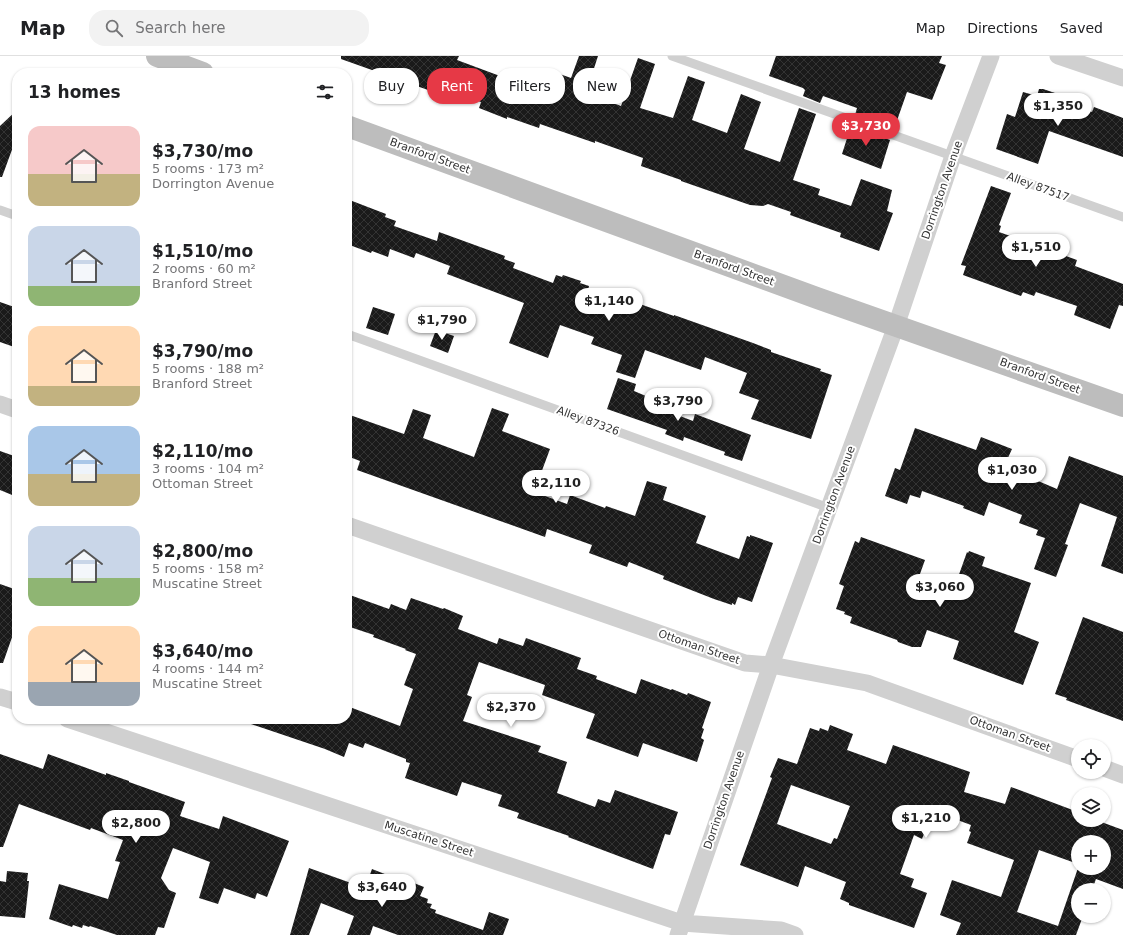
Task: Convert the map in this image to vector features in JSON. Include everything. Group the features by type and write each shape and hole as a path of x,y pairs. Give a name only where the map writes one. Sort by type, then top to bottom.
{"main road":[{"path":"157,56 189,68"},
{"name":"Branford Street","path":"352,128 816,298 1123,406"}],"street":[{"name":"Dorrington Avenue","path":"680,929 771,665 896,326 953,156 991,56"},
{"path":"1058,56 1123,78"},
{"path":"0,404 12,408"},
{"name":"Ottoman Street","path":"352,527 744,663 771,665 866,683 1071,756"},
{"path":"0,697 12,701"},
{"name":"Muscatine Street","path":"82,724 680,929 781,930 795,935"},
{"path":"1111,771 1123,775"}],"lane":[{"name":"Alley 87517","path":"672,56 1123,217"},
{"path":"0,210 12,214"},
{"name":"Alley 87326","path":"352,336 829,508"}],"building":[{"path":"341,56 459,56 457,60 478,68 427,68 427,90 419,87 419,68 366,68 341,59"},
{"path":"579,56 598,56 594,68 575,68"},
{"path":"776,56 942,56 939,63 946,65 932,100 907,92 894,129 855,115 857,108 823,96 820,103 803,96 805,90 803,88 769,76"},
{"path":"638,58 655,64 640,108 673,118 688,76 705,82 692,120 727,133 741,94 761,102 744,149 780,162 799,108 816,114 793,180 820,189 818,195 851,206 861,179 892,190 887,211 893,213 879,251 840,237 841,233 790,215 791,212 768,204 763,206 750,205 641,166 643,158 540,124 539,128 507,117 507,119 479,108 480,104 487,104 487,71 495,74 495,104 565,104 565,76 571,78 573,72 573,104 616,104 621,106 622,104 631,104 631,78"},
{"path":"1039,89 1061,95 1060,100 1092,112 1094,107 1123,118 1123,157 1049,131 1038,164 996,149 1007,114 1015,117 1023,92 1037,96"},
{"path":"12,115 12,150 2,177 0,177 0,126"},
{"path":"851,126 890,140 881,169 842,154"},
{"path":"991,186 1011,193 999,225 1001,226 999,232 1077,260 1075,266 1123,284 1123,306 1119,305 1110,329 1074,315 1077,306 1036,292 1034,296 1023,292 1021,296 963,275 966,266 961,265"},
{"path":"352,201 386,214 385,217 396,221 394,226 437,241 439,232 505,256 504,259 515,263 513,268 553,283 556,275 562,277 563,275 581,281 580,283 589,286 588,290 592,292 636,308 637,303 674,315 753,343 771,350 771,352 821,369 820,371 832,375 811,439 751,419 759,400 739,393 747,373 705,357 701,370 645,350 635,378 616,372 622,355 591,344 594,337 560,325 548,358 509,343 524,303 447,274 450,266 416,253 414,258 390,249 388,257 372,251 371,253 352,246"},
{"path":"0,302 12,306 12,346 0,342"},
{"path":"373,307 395,314 388,335 366,328"},
{"path":"436,330 454,336 448,353 430,346"},
{"path":"618,378 636,384 634,391 653,399 651,405 693,421 695,414 751,435 742,461 724,455 725,452 684,437 683,441 665,434 667,430 607,409"},
{"path":"492,408 509,414 502,431 550,449 534,492 567,504 570,495 605,508 606,506 635,516 647,481 667,487 663,500 706,516 696,543 739,559 747,536 750,537 750,535 773,543 752,602 738,597 735,605 732,603 732,605 714,599 663,579 664,576 629,562 627,567 589,553 592,545 547,529 545,537 357,470 360,461 352,458 352,416 404,434 413,409 431,415 423,438 474,457"},
{"path":"915,428 976,450 981,437 1012,449 1007,460 1027,467 1024,475 1057,489 1069,456 1123,476 1123,574 1101,566 1117,517 1080,503 1065,544 1068,545 1056,577 1034,569 1045,538 1036,535 1038,530 1019,523 1022,515 989,502 984,516 963,508 964,506 922,491 920,498 910,495 907,504 885,496 895,468 900,470"},
{"path":"0,451 12,455 12,495 0,490"},
{"path":"861,537 925,560 916,585 951,597 967,552 968,553 969,551 985,557 982,566 1031,583 1014,632 1039,642 1023,685 953,659 959,641 927,630 921,647 912,647 850,623 852,617 844,614 845,612 836,609 844,586 839,584 855,541 859,543"},
{"path":"0,584 12,588 12,637 3,663 0,663"},
{"path":"352,596 389,609 391,604 406,610 411,598 443,609 444,608 463,616 458,629 497,644 499,638 523,646 526,638 581,658 577,669 597,676 596,679 636,694 641,679 687,695 688,693 711,702 702,728 704,729 701,738 704,740 697,762 643,743 638,757 586,738 595,714 542,695 545,685 479,662 467,695 472,697 463,721 541,746 538,752 567,762 557,793 595,807 598,799 610,803 615,790 678,812 670,835 665,834 653,869 568,837 569,836 517,818 519,813 498,806 502,795 462,782 457,796 405,778 410,763 406,762 406,759 365,743 363,748 349,743 344,757 251,724 352,724 352,708 400,726 413,689 404,685 416,654 373,637 374,635 352,628"},
{"path":"1083,617 1123,632 1123,721 1066,700 1067,698 1055,694"},
{"path":"830,725 853,734 847,750 886,764 893,745 970,772 964,792 1005,804 1011,787 1071,809 1071,827 1111,827 1111,826 1123,830 1123,889 1111,885 1111,883 1096,879 1095,883 1073,883 1076,875 1111,875 1111,835 1071,835 1071,861 1039,850 1017,912 1058,926 1071,888 1071,923 1080,923 1076,935 956,935 961,923 940,915 952,880 1001,897 1014,860 967,843 971,832 969,831 971,825 933,811 922,839 914,835 900,874 914,879 911,887 927,893 914,928 849,905 849,903 840,899 846,882 805,866 798,887 740,865 778,758 797,764 810,728 819,731 820,728 828,731","holes":["791,785 850,806 837,839 834,838 831,844 777,824"]},
{"path":"0,754 43,769 48,754 106,775 106,773 129,781 185,802 180,816 219,829 223,816 289,841 267,897 257,893 255,899 224,888 218,904 199,898 210,862 173,848 161,878 169,890 176,893 164,928 158,927 155,935 117,935 90,926 83,925 82,928 73,925 72,927 49,919 59,884 108,899 120,862 115,861 123,840 91,828 90,830 19,804 3,847 0,847"},
{"path":"309,868 351,883 352,878 367,883 372,869 400,880 401,878 424,887 420,896 428,899 427,903 432,904 430,908 436,910 435,913 483,930 489,912 509,919 503,935 398,935 373,926 370,935 347,935 354,916 321,903 309,935 290,935"},
{"path":"7,871 28,873 27,881 29,881 25,918 0,916 0,881 6,882"}]}
